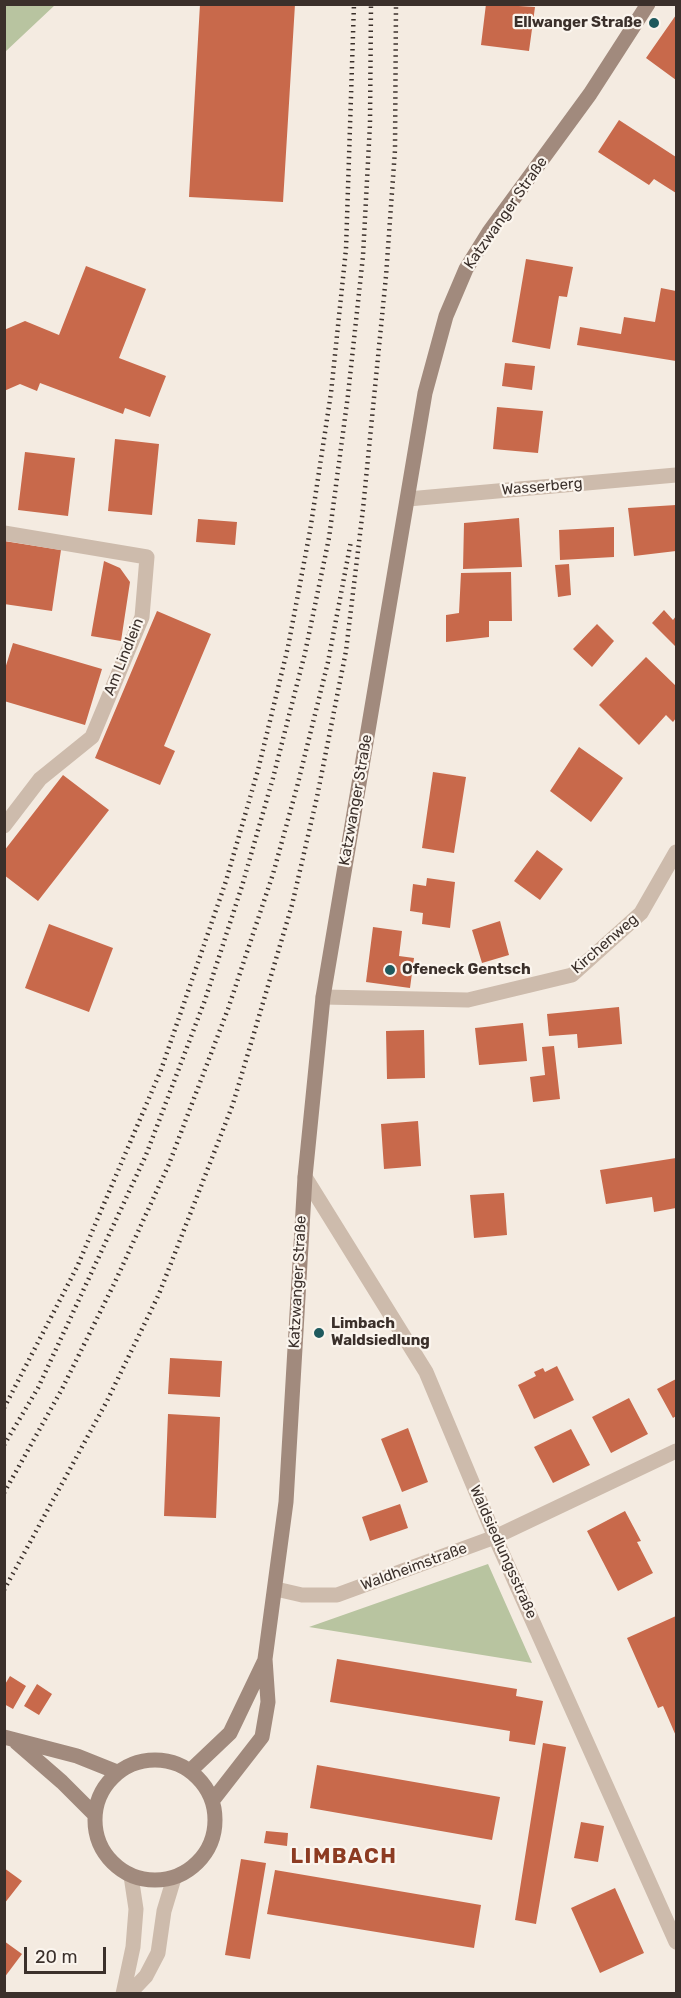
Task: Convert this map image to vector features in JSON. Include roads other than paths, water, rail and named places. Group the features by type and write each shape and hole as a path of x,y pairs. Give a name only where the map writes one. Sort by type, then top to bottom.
{"main road":[{"name":"Katzwanger Straße","path":"213,1800 262,1737 268,1702 265,1659 286,1502 305,1176 323,996 425,393 446,316 466,269 489,232 590,94 648,4"},
{"name":"Katzwanger Straße","path":"190,1771 230,1733 265,1659"},
{"path":"9,1739 77,1756 117,1773"},
{"path":"9,1739 62,1782 94,1814"},
{"path":"166,1760 190,1771 204,1784 213,1800 216,1821 211,1845 196,1866 174,1878 152,1881 131,1876 110,1862 97,1840 94,1814 101,1791 117,1773 141,1761 166,1760"}],"street":[{"name":"Wasserberg","path":"408,499 676,475"},
{"name":"Am Lindlein","path":"4,533 147,557 142,617 92,737 39,780 4,826"},
{"name":"Kirchenweg","path":"323,996 468,1000 572,975 641,913 676,852"},
{"name":"Waldsiedlungsstraße","path":"305,1176 426,1372 495,1538 676,1942"},
{"name":"Waldheimstraße","path":"276,1589 302,1595 337,1595 495,1538 676,1451"},
{"path":"123,1994 133,1947 136,1909 131,1876"},
{"path":"129,1994 146,1976 158,1953 166,1902 174,1878"}],"railway":[{"path":"4,1408 77,1267 161,1070 226,881 258,770 288,647 310,531 331,393 346,249 354,4"},
{"path":"4,1445 38,1388 146,1155 205,1000 242,886 305,653 329,538 363,256 370,124 371,4"},
{"path":"4,1590 107,1401 159,1294 233,1104 292,905 317,797 346,651 363,509 386,276 395,150 396,4"},
{"path":"4,1493 62,1389 115,1282 169,1164 228,1009 273,874 297,787 328,662 351,541"}],"place":[{"name":"Ellwanger Straße","path":"654,23"},
{"name":"Ofeneck Gentsch","path":"390,970"},
{"name":"Limbach Waldsiedlung","path":"319,1333"}],"district":[{"name":"LIMBACH","path":"344,1857"}]}
